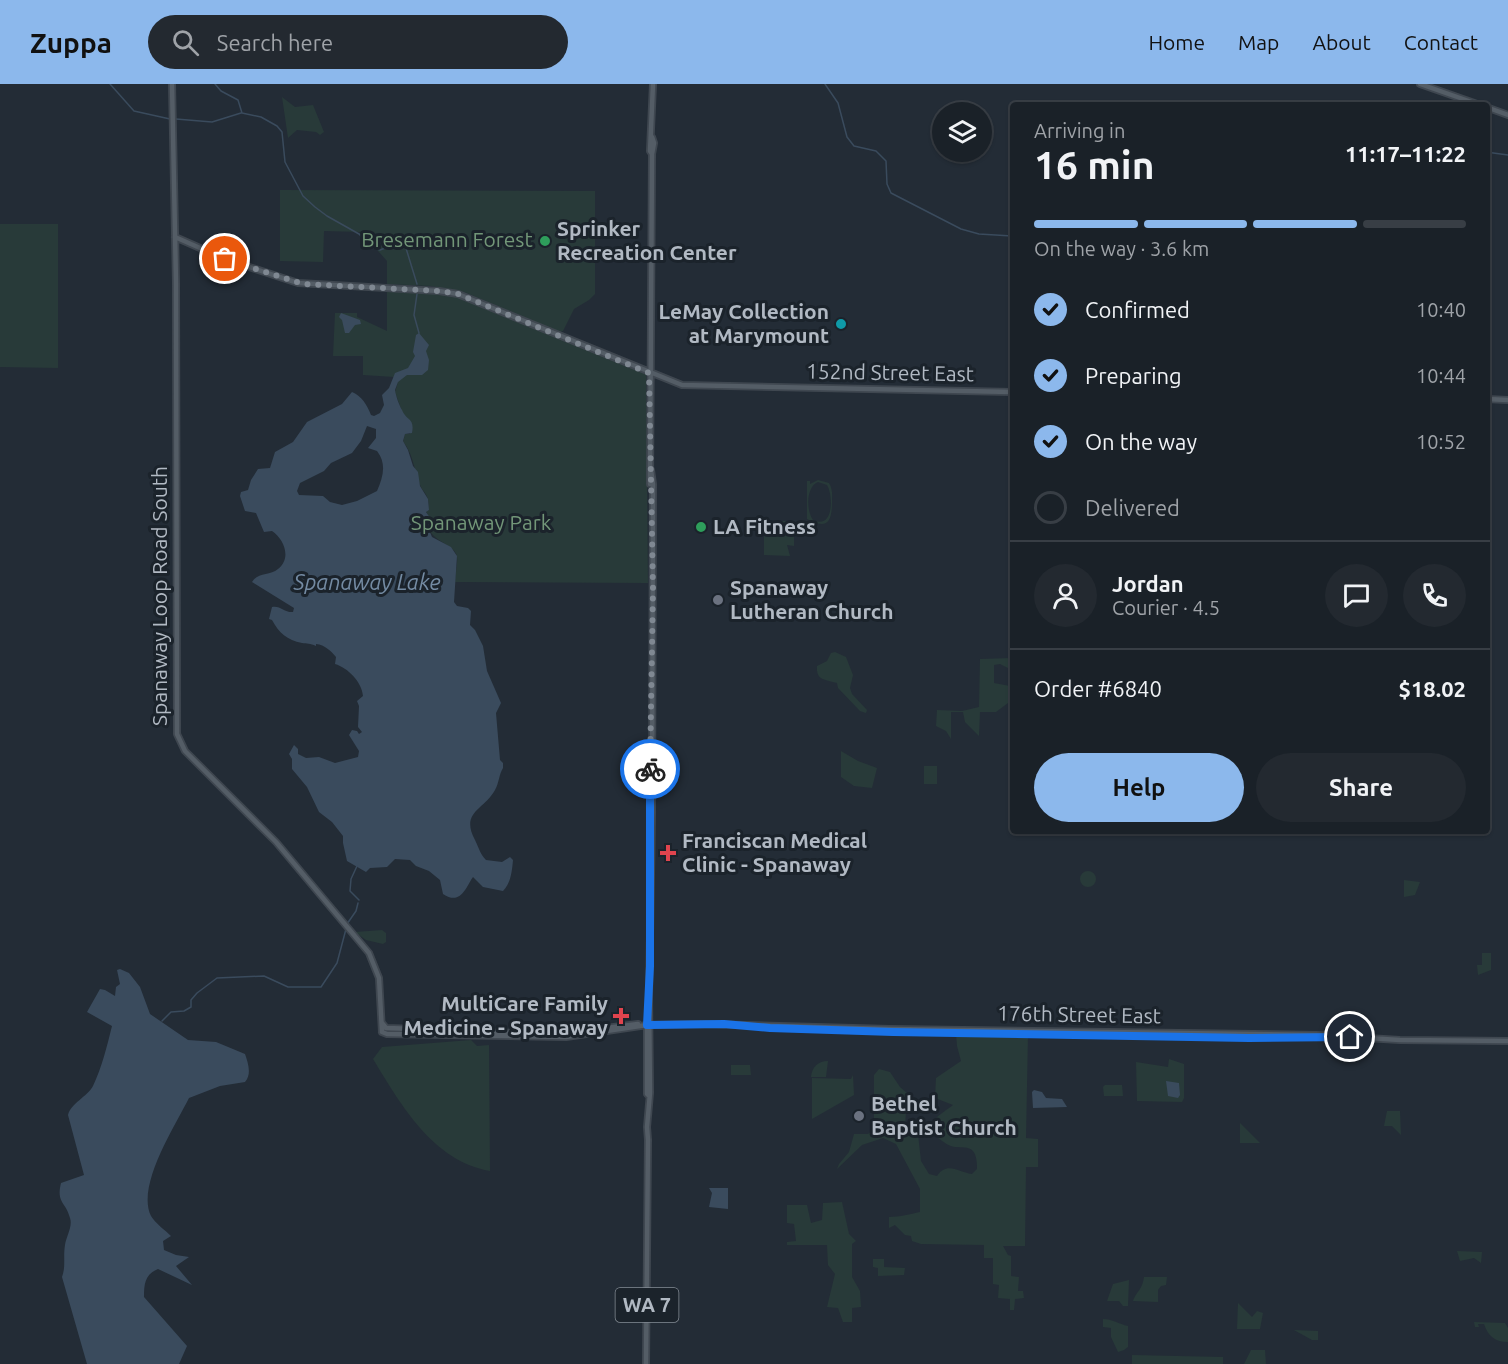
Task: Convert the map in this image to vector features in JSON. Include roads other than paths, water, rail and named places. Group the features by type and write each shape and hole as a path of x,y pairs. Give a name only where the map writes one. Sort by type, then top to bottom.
{"main road":[{"name":"Spanaway Loop Road South","path":"172,84 176,237 177,734 185,751 276,842 369,953 379,978 382,1032"},
{"name":"WA 7","path":"646,1364 648,1095 646,1044 649,1001 651,844 649,841 649,810 652,730 650,335 652,154 650,147 653,84"},
{"path":"1420,84 1471,102"},
{"path":"1490,108 1508,115"},
{"name":"152nd Street East","path":"176,237 225,259 295,282 458,294 682,385 1010,392"},
{"path":"1490,399 1508,400"},
{"path":"382,1022 385,1027 389,1028 479,1032"},
{"path":"382,1032 574,1033 622,1025 648,1025"},
{"name":"WA 7","path":"648,1025 650,1094 648,1095"},
{"path":"382,1032 387,1034 566,1037 648,1025"},
{"name":"176th Street East","path":"648,1025 1046,1030 1231,1037 1321,1036"},
{"name":"176th Street East","path":"765,1026 854,1031 1508,1040"},
{"path":"632,1028 642,1032 646,1044"},
{"path":"810,1030 831,1028"},
{"path":"854,1031 871,1028"},
{"path":"916,1032 930,1029"},
{"path":"936,1032 949,1029"},
{"path":"1031,1033 1046,1030"},
{"path":"1102,1034 1123,1032"},
{"name":"176th Street East","path":"1397,1039 1399,1037 1508,1040"},
{"path":"1448,1040 1462,1038"},
{"name":"WA 7","path":"647,1232 645,1242 647,1246"}],"water":[{"path":"341,313 360,320 361,324 355,325 349,333 345,333 339,317"},
{"name":"Spanaway Lake","path":"419,333 429,345 426,351 429,360 428,370 422,375 407,375 398,382 395,390 401,408 412,424 412,433 405,434 403,441 413,466 418,472 420,486 428,499 429,510 426,512 435,525 429,530 432,537 451,547 457,556 454,602 457,606 468,608 471,611 470,625 483,646 487,671 501,703 496,713 500,760 503,768 495,790 472,817 471,831 486,860 502,862 510,857 513,860 512,873 503,891 483,887 473,877 462,894 454,898 443,894 440,880 410,860 395,859 387,867 370,868 366,872 347,861 343,836 332,822 319,812 307,787 292,769 292,759 289,754 294,745 298,749 298,754 306,758 319,757 335,763 358,757 359,751 349,735 352,730 359,734 362,732 358,727 359,706 357,701 363,696 354,676 335,664 336,657 328,649 288,638 269,619 272,607 290,612 293,612 294,608 252,582 257,577 271,573 282,565 285,560 285,549 276,534 272,531 264,532 256,513 245,511 240,496 241,492 248,490 258,469 270,468 275,452 293,442 307,422 342,404 352,392 364,401 371,415 380,413 384,405 382,395 389,388 395,373 408,368 415,356 413,352 416,335","holes":["367,426 376,429 376,438 368,448 377,451 382,461 382,476 377,491 357,501 342,505 330,502 323,496 299,495 297,491 300,483 324,471 331,463 352,453 361,441"]},
{"path":"117,970 129,973 140,987 150,1014 188,1040 216,1042 245,1054 249,1068 245,1082 220,1086 189,1098 159,1156 149,1189 148,1203 151,1216 171,1236 163,1241 164,1250 189,1257 176,1266 192,1285 158,1269 150,1274 144,1288 144,1297 187,1346 179,1364 87,1364 62,1277 65,1245 71,1221 61,1199 61,1183 84,1175 68,1115 72,1107 93,1086 102,1064 112,1026 87,1012 100,989 115,996 116,987 120,984"},
{"path":"1166,1081 1179,1083 1178,1098 1168,1096"},
{"path":"1034,1090 1042,1092 1046,1098 1062,1099 1067,1107 1033,1108 1032,1092"},
{"path":"709,1188 728,1188 728,1209 709,1207 712,1193"}],"waterway":[{"path":"110,84 134,111 170,119"},
{"path":"215,84 221,91 238,100 242,113 261,117 277,126 282,132 285,162 303,196 315,207 359,234 372,247 380,250 398,243 405,245 417,284"},
{"path":"825,84 838,103 847,137 854,146 876,151 886,161 887,184 891,193 961,229 979,234 1010,236"},
{"path":"176,119 212,122 241,113"},
{"path":"1490,153 1508,155"},
{"path":"359,234 387,246"},
{"path":"417,294 414,315 419,333"},
{"path":"357,866 351,879 350,891 359,900"},
{"path":"347,924 356,911 358,903"},
{"path":"162,1021 171,1012 184,1011 191,1007 191,1000 197,993 217,978 264,976 288,987 321,987 337,963 346,929"}],"place":[{"name":"Sprinker Recreation Center","path":"545,241"},
{"name":"LeMay Collection at Marymount","path":"841,324"},
{"name":"LA Fitness","path":"701,527"},
{"name":"Spanaway Lutheran Church","path":"718,600"},
{"name":"Franciscan Medical Clinic - Spanaway","path":"668,853"},
{"name":"MultiCare Family Medicine - Spanaway","path":"621,1016"},
{"name":"Bethel Baptist Church","path":"859,1116"}],"park label":[{"name":"Bresemann Forest","path":"447,240"},
{"name":"Spanaway Park","path":"481,523"}]}
